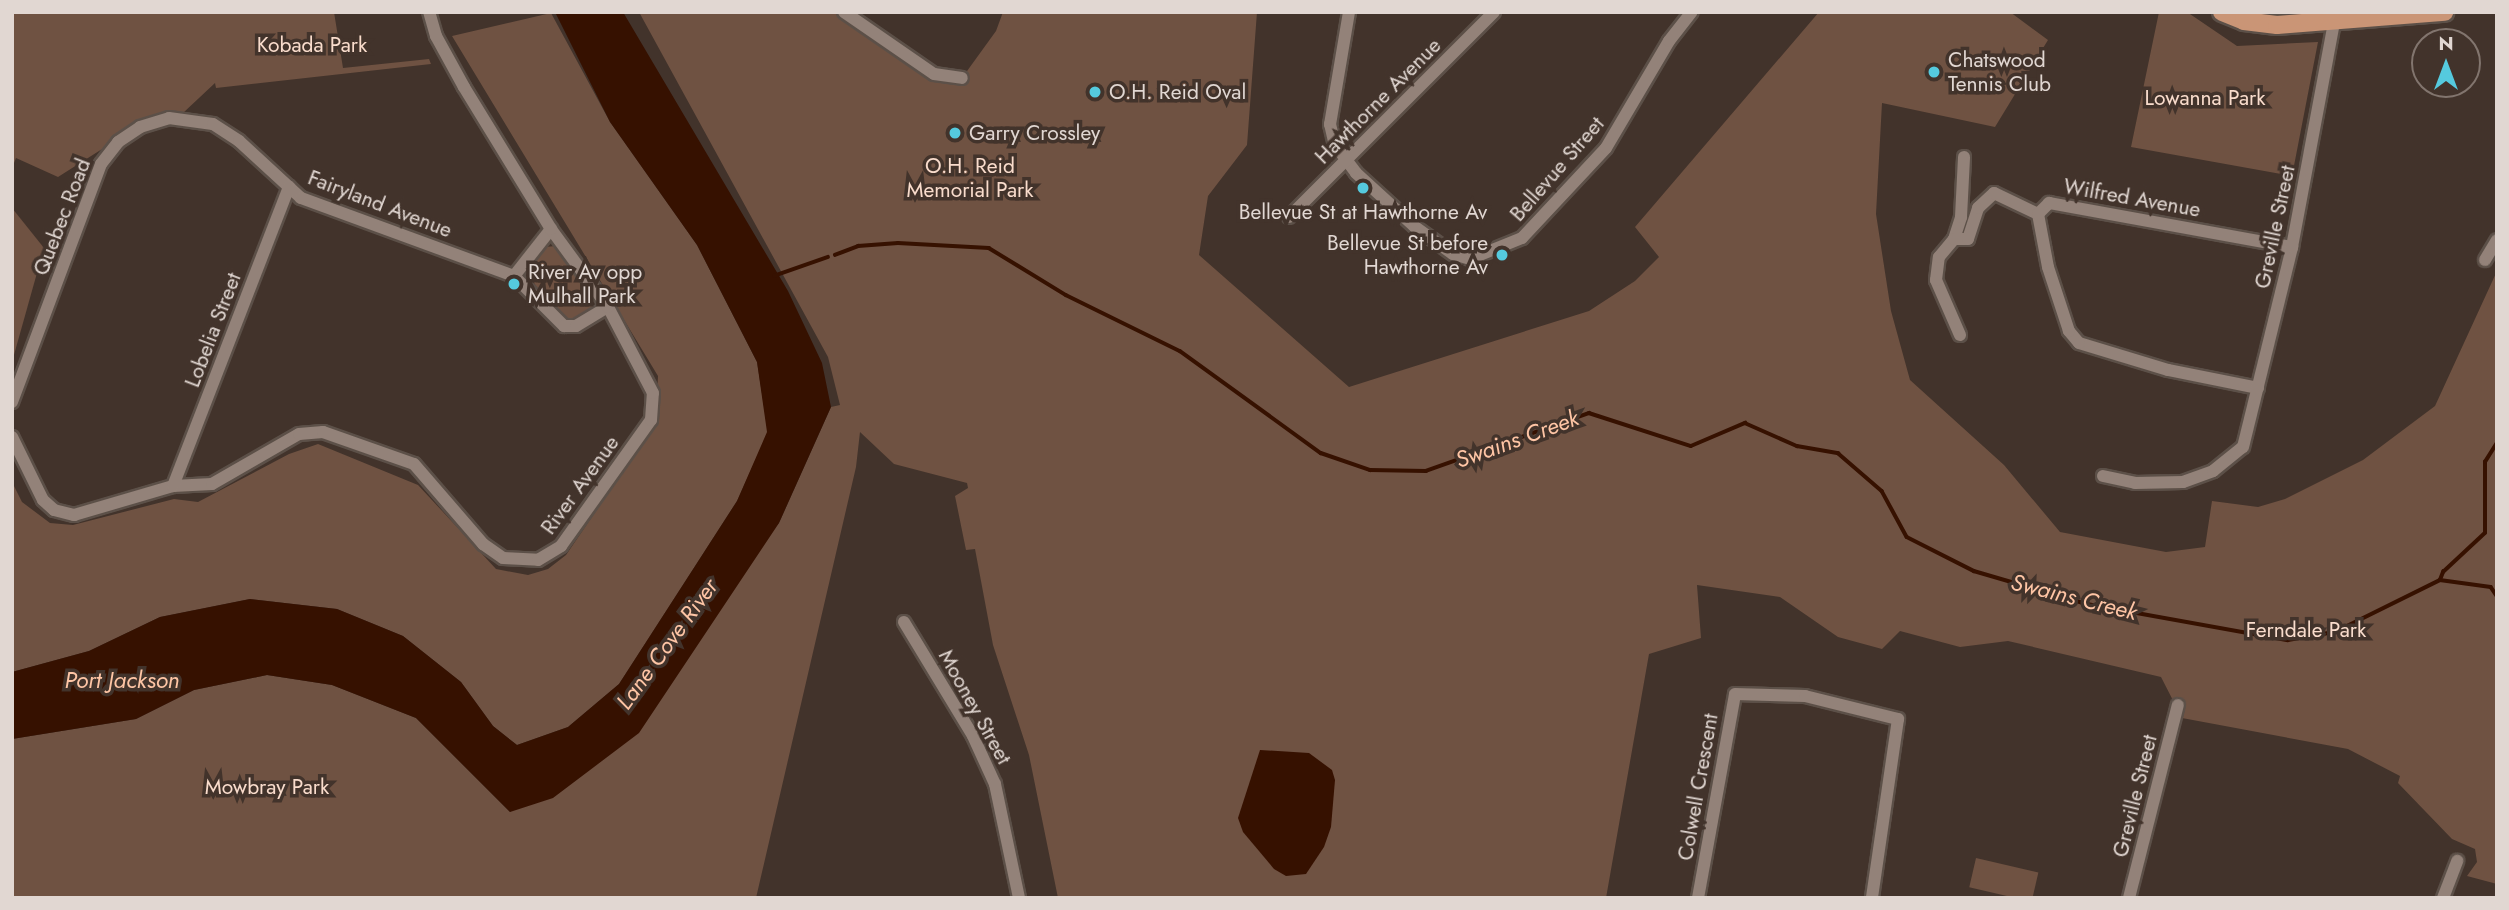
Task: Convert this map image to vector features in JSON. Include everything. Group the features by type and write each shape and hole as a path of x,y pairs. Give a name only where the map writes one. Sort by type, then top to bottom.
{"main road":[{"path":"2222,12 2268,25 2336,17 2444,12"}],"street":[{"name":"River Avenue","path":"12,437 43,500 61,513 80,514 173,486 212,484 299,435 323,432 414,464 496,554 520,562 547,557 561,546 651,420 653,393 648,377 608,307 551,229 464,87 436,36 429,12"},
{"path":"845,12 934,74 962,78"},
{"path":"1345,161 1335,145 1331,124 1349,12"},
{"name":"Hawthorne Avenue","path":"1289,217 1494,12"},
{"name":"Bellevue Street","path":"1345,161 1405,218 1453,254 1470,259 1494,251 1528,233 1606,148 1669,41 1692,12"},
{"name":"Greville Street","path":"2103,476 2135,483 2183,482 2213,471 2243,447 2292,247 2336,17"},
{"name":"Fairyland Avenue","path":"169,118 213,124 239,141 302,198 514,276"},
{"name":"Quebec Road","path":"12,402 101,164 118,142 139,127 169,118"},
{"path":"1960,335 1936,280 1935,263 1954,239 1961,217 1964,157"},
{"name":"Lobelia Street","path":"173,486 289,187"},
{"path":"1954,239 1968,239 1978,208 1994,193 2038,214"},
{"name":"Wilfred Avenue","path":"2258,388 2168,370 2079,343 2069,331 2048,267 2038,214 2049,203 2292,247"},
{"path":"551,229 514,276 564,326 576,326 608,307"},
{"path":"2485,260 2497,240"},
{"name":"Mooney Street","path":"904,622 973,736 995,784 1019,898"},
{"name":"Colwell Crescent","path":"1698,898 1735,694 1805,696 1898,719 1872,898"},
{"name":"Greville Street","path":"2129,898 2178,705"},
{"path":"2443,898 2457,861"}],"green space":[{"name":"Kobada Park","path":"12,12 334,12 343,68 429,59 431,64 216,88 215,83 183,113 151,118 58,177 16,158 12,168"},
{"path":"639,12 844,12 934,74 962,78 996,31 1003,12 1257,12 1247,145 1208,196 1199,255 1349,387 1589,311 1635,281 1659,257 1635,227 1819,12 2010,12 2048,40 1995,127 1882,103 1876,214 1891,311 1910,380 2004,465 2060,532 2166,552 2205,547 2212,501 2258,507 2285,499 2363,460 2435,406 2497,271 2497,884 2467,876 2477,862 2475,849 2452,839 2398,783 2400,776 2348,749 2182,718 2161,677 2008,641 1960,647 1900,631 1882,649 1838,637 1780,597 1697,585 1701,638 1649,654 1606,898 1058,898 1029,755 993,645 975,549 966,550 955,496 968,488 967,483 894,464 860,432 856,467 756,898 12,898 12,739 136,719 194,690 267,675 332,685 416,718 510,812 779,523 831,407 840,405 828,357"},
{"name":"Lowanna Park","path":"2159,12 2187,12 2237,46 2318,42 2292,176 2131,147"},
{"path":"551,13 610,122 697,245 757,362 768,432 737,501 619,684 568,727 517,745 493,726 461,682 403,636 337,609 250,599 160,617 89,651 12,672 12,482 22,502 50,523 73,525 174,499 198,502 289,454 318,444 418,485 496,569 528,575 548,569 566,555 656,423 658,376 452,36"},
{"path":"12,208 44,248 12,362"},
{"path":"555,246 593,298 592,310 576,320 555,315 532,280 533,265 546,247"},
{"path":"1976,858 2038,872 2032,898 2016,898 1969,887"}],"water":[{"name":"Port Jackson","path":"555,12 623,12 788,291 822,363 831,407 779,523 639,733 553,798 510,812 416,718 332,685 267,675 194,690 136,719 12,739 12,672 89,651 160,617 250,599 337,609 403,636 461,682 493,726 517,745 568,727 619,684 737,501 767,432 757,362 697,245 610,122"},
{"path":"1260,750 1309,753 1332,770 1335,780 1331,827 1324,847 1306,874 1286,876 1274,869 1243,832 1238,818"}],"waterway":[{"name":"Swains Creek","path":"835,255 858,246 898,243 989,248 1066,295 1180,351 1321,453 1370,470 1426,471 1589,413 1691,446 1745,423 1797,446 1838,453 1882,491 1907,537 1974,571 2087,604 2288,640 2335,632 2440,580 2443,572 2485,533 2485,462 2497,443"},
{"name":"Swains Creek","path":"774,276 828,257"},
{"path":"2440,580 2491,587 2497,596"}],"place":[{"name":"Chatswood Tennis Club","path":"1934,72"},
{"name":"O.H. Reid Oval","path":"1095,92"},
{"name":"Garry Crossley","path":"955,133"},
{"name":"Bellevue St at Hawthorne Av","path":"1363,188"},
{"name":"Bellevue St before Hawthorne Av","path":"1502,255"},
{"name":"River Av opp Mulhall Park","path":"514,284"}],"park label":[{"name":"O.H. Reid Memorial Park","path":"970,178"},
{"name":"Ferndale Park","path":"2306,630"},
{"name":"Mowbray Park","path":"267,787"}],"water label":[{"name":"Lane Cove River","path":"667,644"}]}
